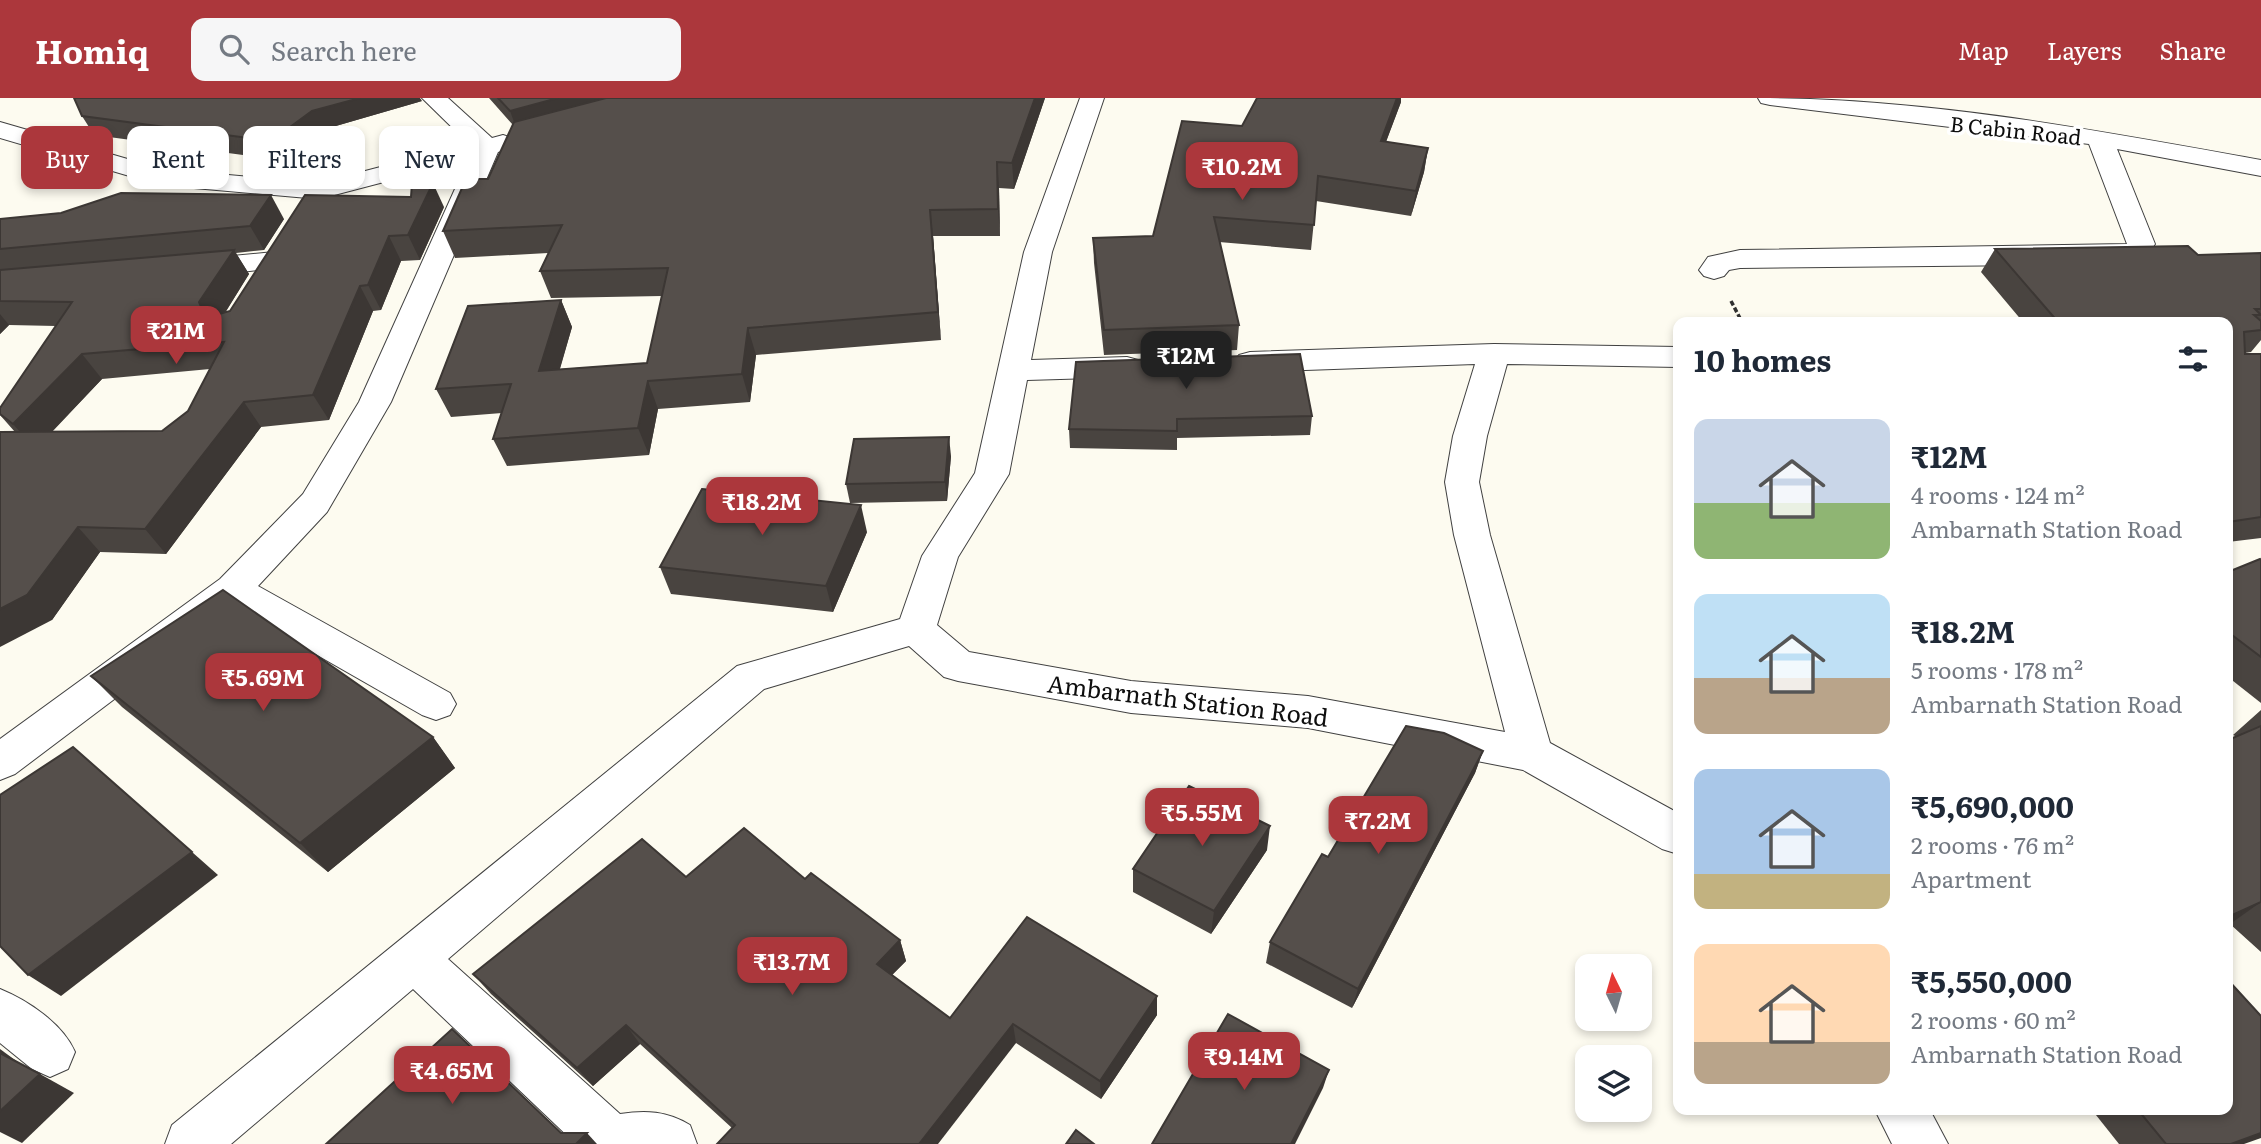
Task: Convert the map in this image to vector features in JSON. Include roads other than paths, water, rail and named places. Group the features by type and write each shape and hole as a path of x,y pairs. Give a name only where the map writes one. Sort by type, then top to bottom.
{"street":[{"path":"434,98 487,147"},
{"path":"191,1144 751,677 916,629 940,556 992,474 1011,371 1038,252 1092,98"},
{"name":"B Cabin Road","path":"1770,98 2100,139 2261,168"},
{"path":"0,131 160,177 319,191 526,138"},
{"path":"1714,270 1718,263 1740,260 2125,255 2137,250 2141,244 2100,139"},
{"path":"0,762 233,589 315,503 375,402 487,147"},
{"path":"253,295 319,191"},
{"path":"163,271 289,238"},
{"path":"1218,364 1494,354 1673,357"},
{"path":"1494,354 1470,436 1462,482 1472,535 1532,754"},
{"path":"1011,371 1163,366"},
{"path":"233,589 436,704"},
{"name":"Ambarnath Station Road","path":"916,629 958,666 1131,697 1308,712 1532,754 1673,832"},
{"path":"413,958 614,1143 642,1137 666,1139 671,1144"},
{"path":"0,1013 50,1052"},
{"path":"1904,1115 1922,1144"}]}
